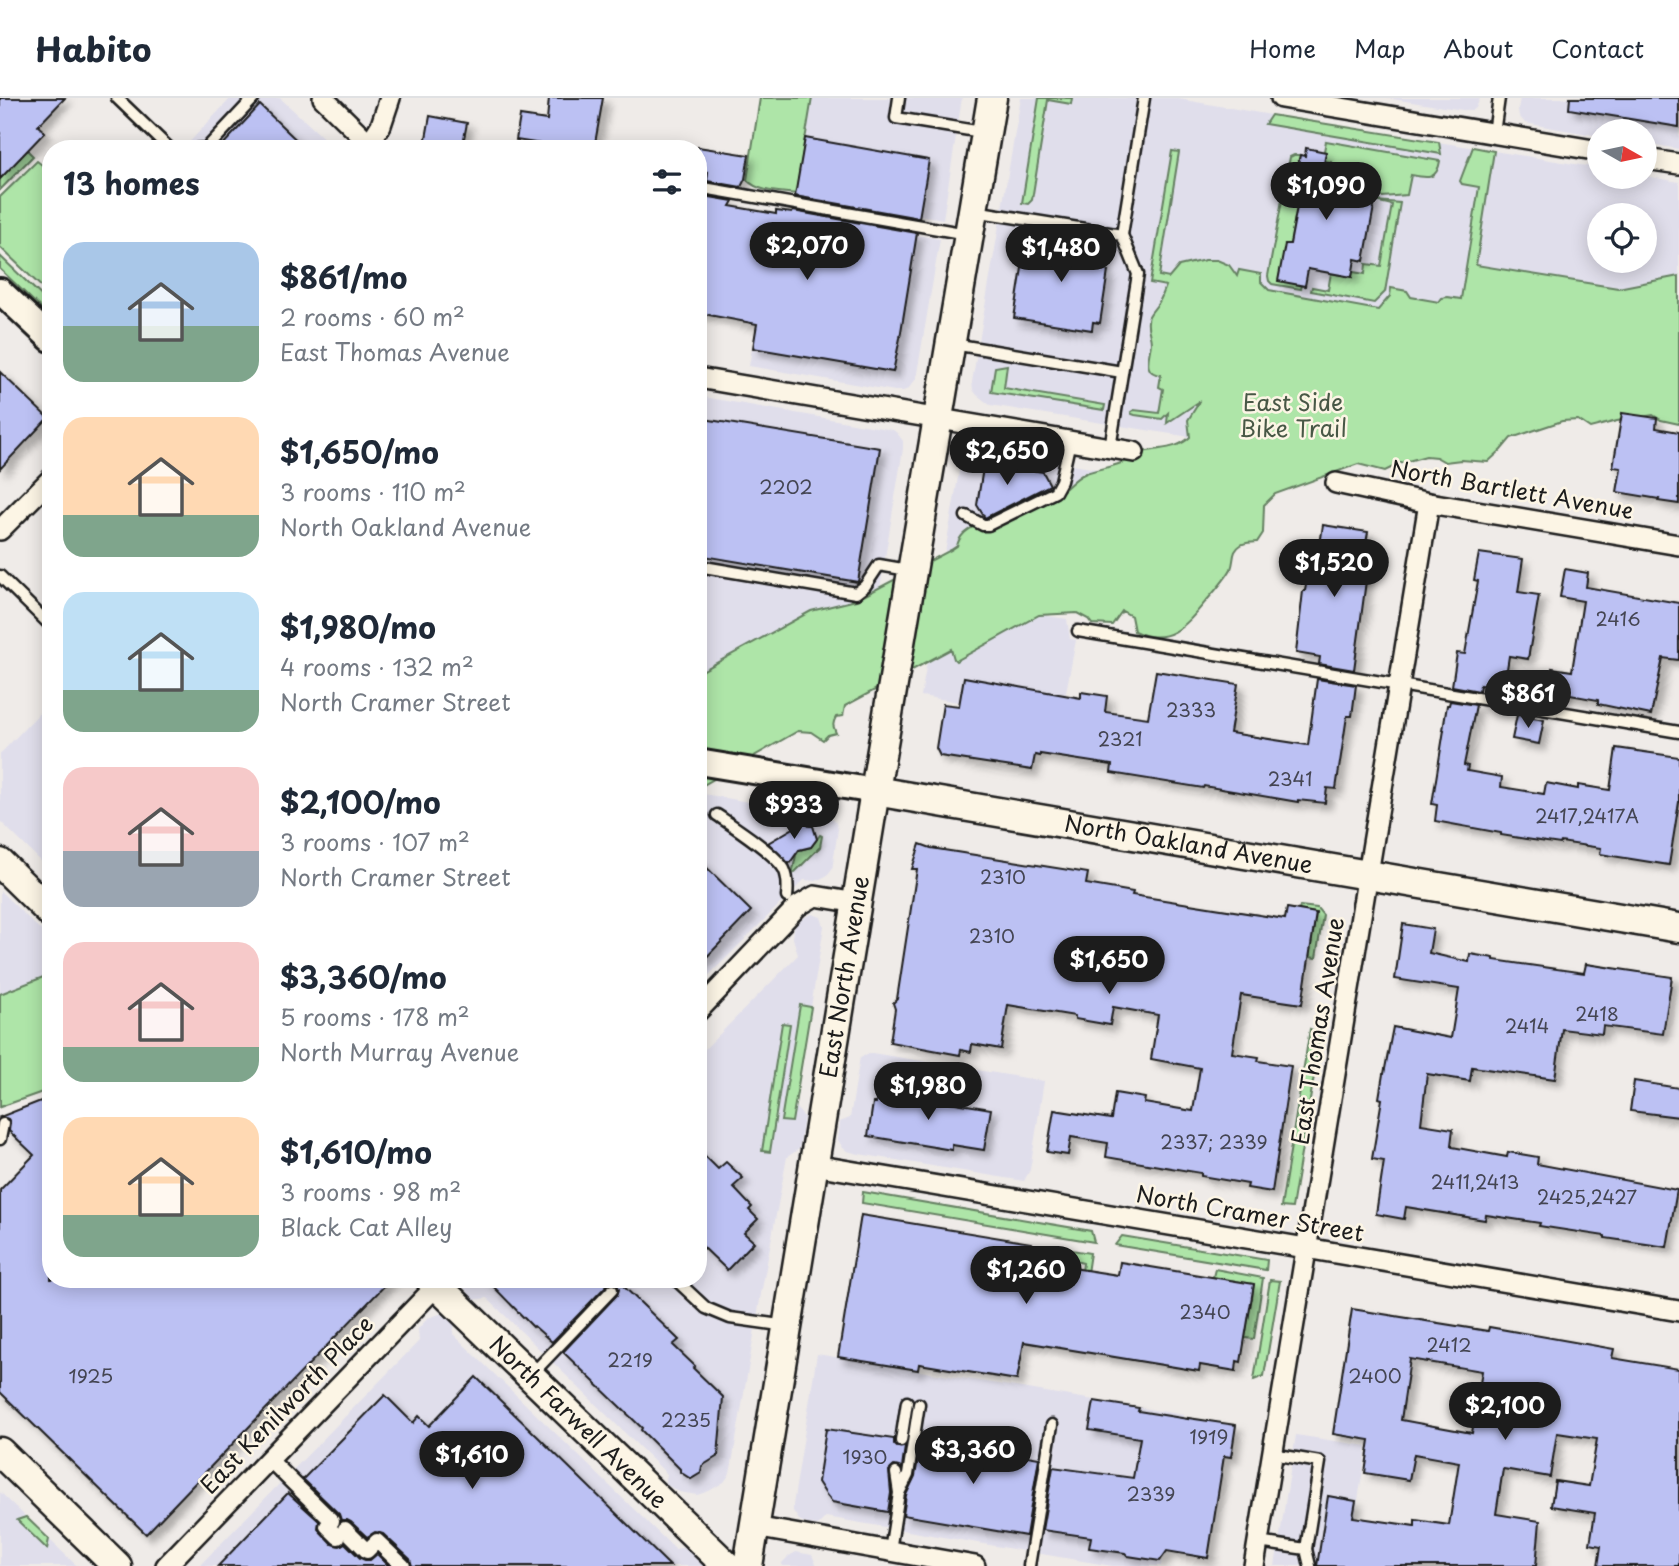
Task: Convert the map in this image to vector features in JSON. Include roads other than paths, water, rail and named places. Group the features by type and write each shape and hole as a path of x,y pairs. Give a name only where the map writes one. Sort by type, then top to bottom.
{"main road":[{"name":"East North Avenue","path":"748,1566 992,98"},
{"name":"North Oakland Avenue","path":"875,791 1679,928"},
{"path":"0,863 42,904"},
{"name":"North Farwell Avenue","path":"443,1288 727,1566"},
{"path":"0,1452 117,1566"}],"street":[{"path":"323,98 364,140"},
{"path":"374,140 390,98"},
{"path":"1281,98 1587,149"},
{"path":"1657,161 1679,164"},
{"path":"0,290 42,330"},
{"path":"707,380 1134,452"},
{"name":"North Bartlett Avenue","path":"1336,483 1429,503 1679,545"},
{"path":"0,530 42,488"},
{"name":"East Thomas Avenue","path":"1254,1566 1429,503"},
{"name":"North Oakland Avenue","path":"707,764 875,791"},
{"path":"707,1002 798,906 815,896 857,903"},
{"name":"North Cramer Street","path":"814,1165 1679,1311"},
{"name":"East Kenilworth Place","path":"166,1566 429,1288"},
{"path":"269,1459 332,1521 327,1526 367,1551 377,1541 403,1566"},
{"path":"755,1527 975,1566"}],"lane":[{"path":"117,98 161,140"},
{"path":"215,140 254,98"},
{"path":"899,98 896,118 986,133"},
{"path":"1110,448 1138,274 1122,234 1144,98"},
{"path":"1494,133 1499,98"},
{"path":"707,188 971,223 1122,234"},
{"path":"951,344 1122,372"},
{"path":"966,516 983,525 988,524 1055,492 1062,481 1070,442"},
{"path":"707,568 856,593 866,586 878,565 912,571"},
{"path":"0,576 42,617"},
{"path":"1078,631 1679,732"},
{"path":"717,815 748,836 783,868 788,886 787,897"},
{"path":"0,1139 3,1124"},
{"path":"685,1288 706,1308 730,1318 787,1326"},
{"path":"530,1376 612,1290"},
{"path":"901,1441 907,1402"},
{"path":"890,1551 900,1493 908,1475 919,1404"},
{"path":"1029,1566 1052,1425"},
{"path":"1272,1454 1320,1462 1306,1549 1310,1566"},
{"path":"896,1473 900,1493"},
{"path":"1258,1542 1306,1549"}],"park label":[{"name":"East Side Bike Trail","path":"1293,416"}]}
